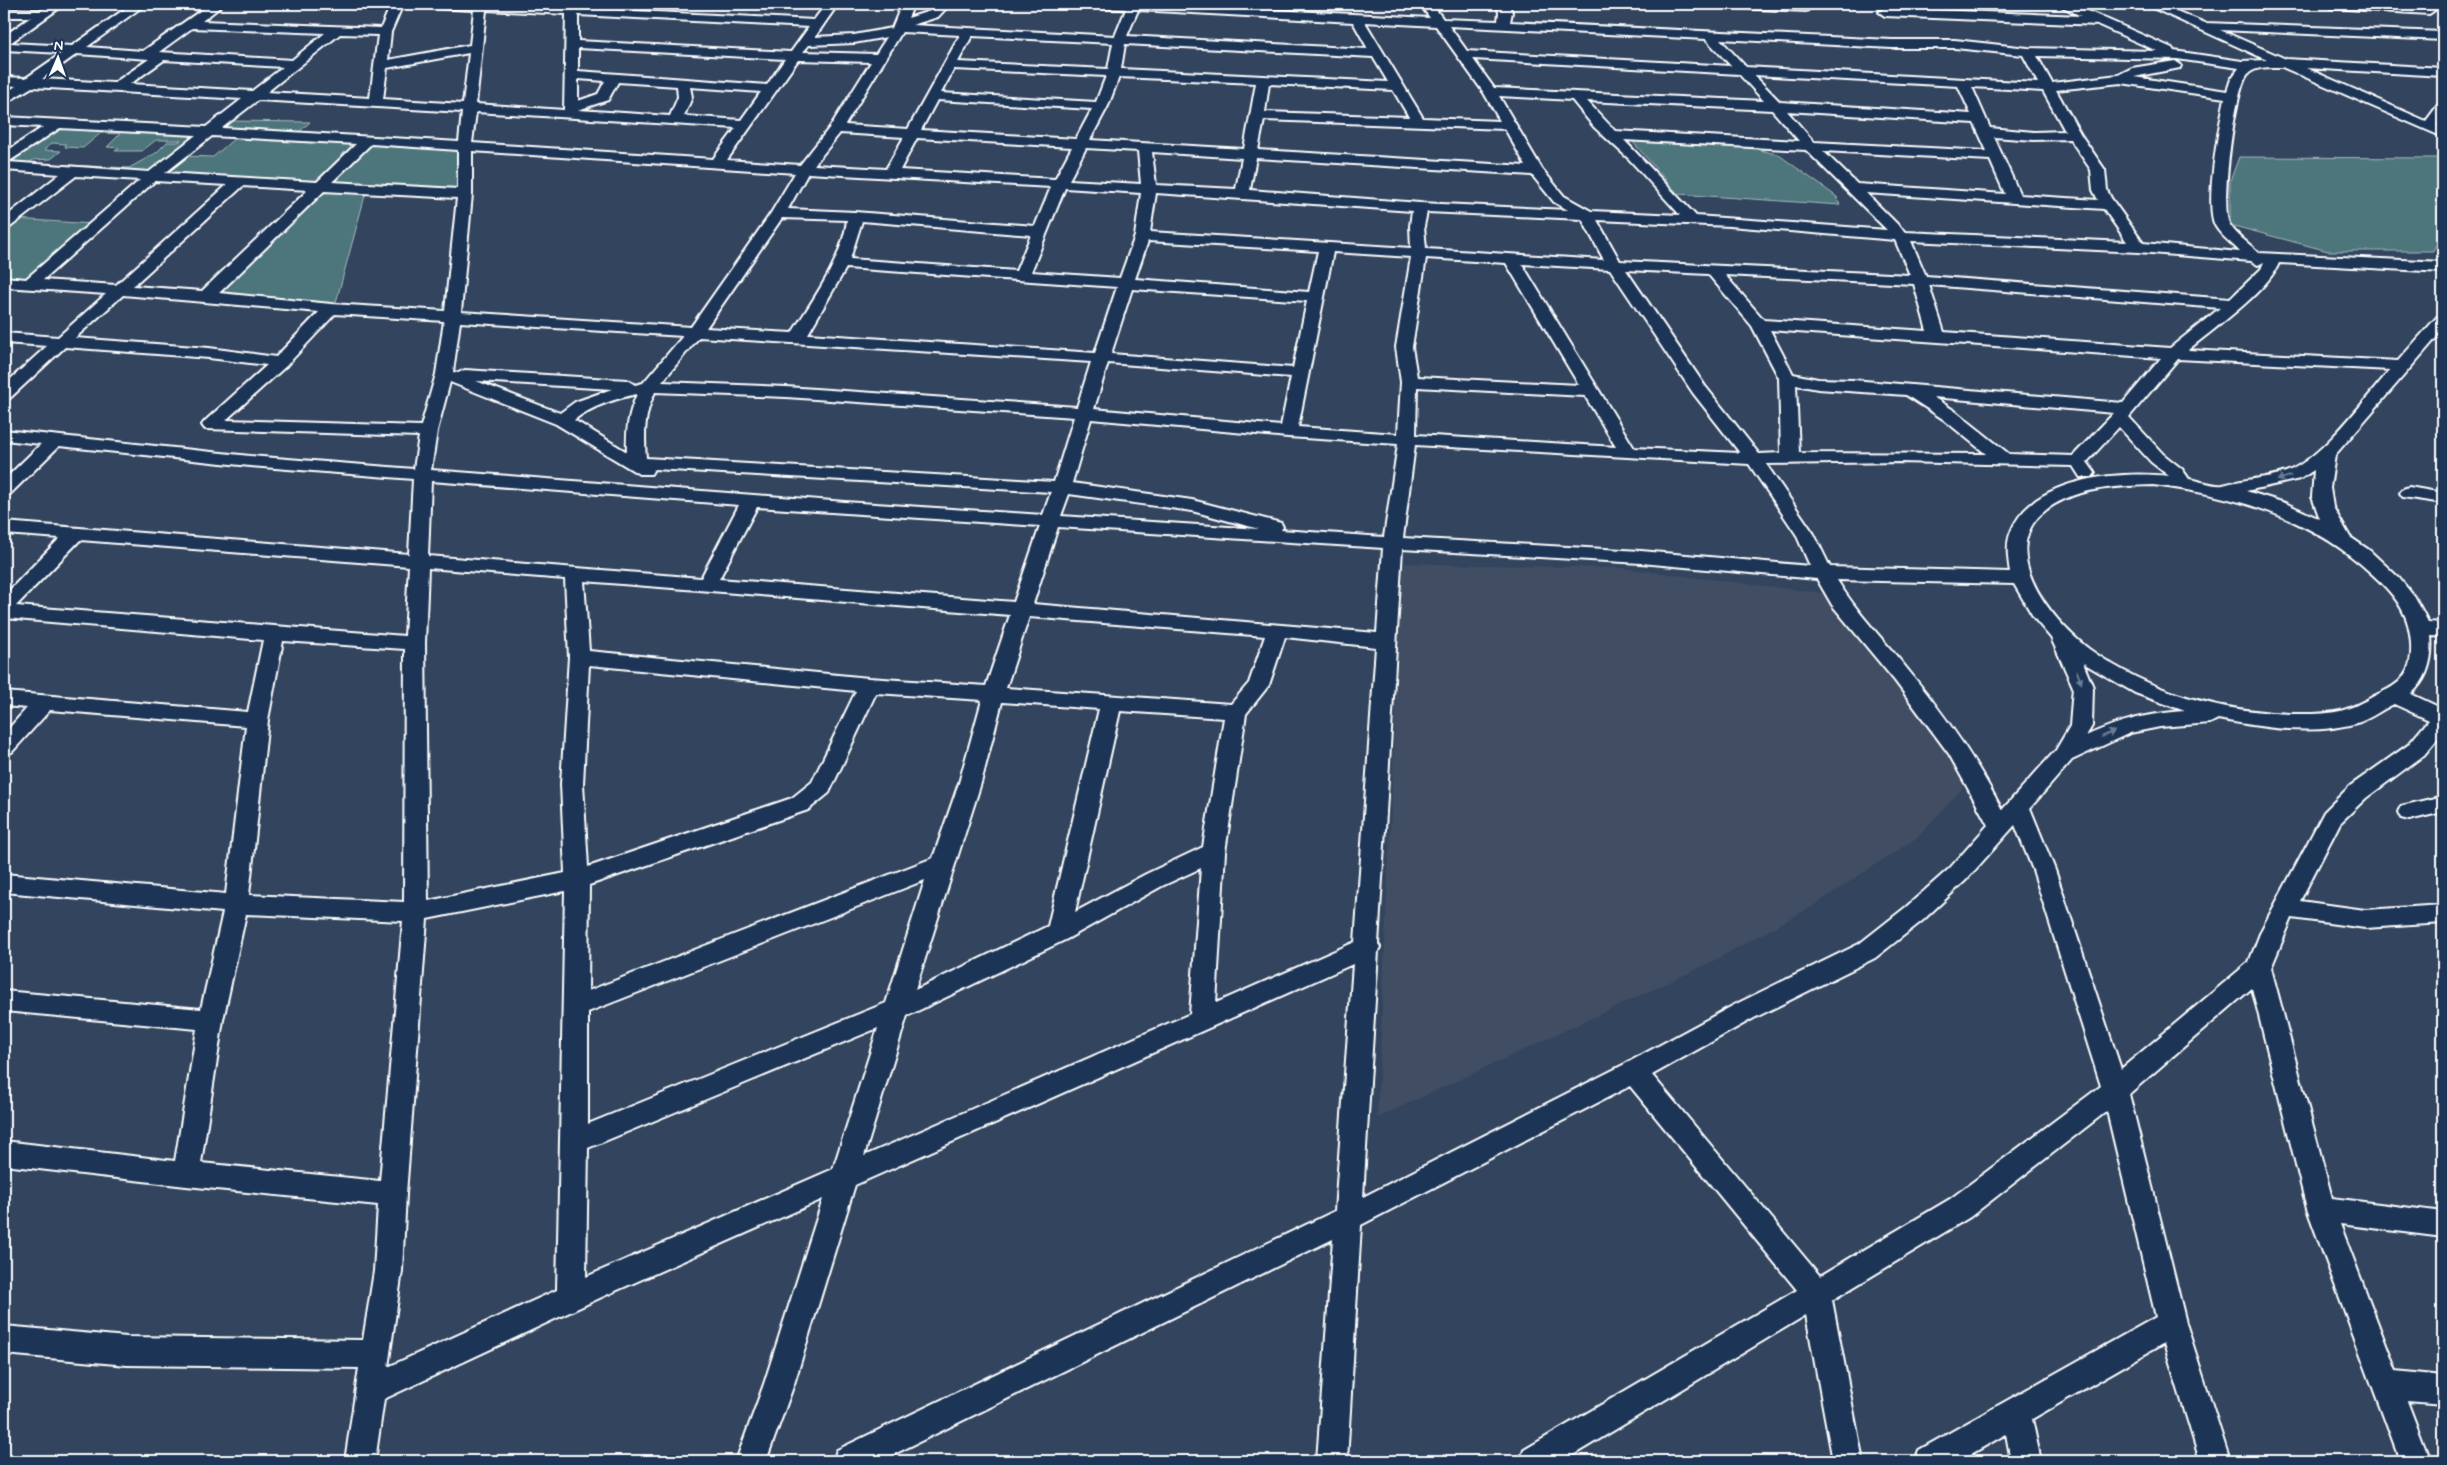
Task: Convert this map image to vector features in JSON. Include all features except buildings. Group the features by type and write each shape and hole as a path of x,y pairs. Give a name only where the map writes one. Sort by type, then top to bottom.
{"street":[{"path":"4,41 58,4"},
{"path":"4,100 140,4"},
{"path":"147,54 218,4"},
{"path":"376,103 385,32 397,4"},
{"path":"435,4 626,14 636,12 649,4"},
{"path":"572,110 600,101 610,90 610,78 623,63 644,47 657,25 666,4"},
{"path":"717,163 832,4"},
{"path":"637,463 635,431 640,408 649,387 696,331 778,214 804,169 836,129 897,28 908,4"},
{"path":"805,41 854,39 897,28 934,14 944,4"},
{"path":"1093,4 1197,7 1357,19 1892,44 1955,44 2028,52 2255,65 2285,63 2443,72"},
{"path":"1426,4 1490,92 1511,125 1536,171 1559,198 1586,214 1616,265 1699,388 1754,459 1811,545 1823,573 1839,600 1902,676 1957,749 1977,782 2000,827"},
{"path":"1502,4 1506,10 1506,19 1502,25"},
{"path":"1736,4 1808,12 1815,40"},
{"path":"2063,4 2179,60"},
{"path":"2150,4 2443,133"},
{"path":"2331,4 2433,7"},
{"path":"360,1461 388,1271 392,1194 416,912 415,643 420,561 422,473 428,431 444,374 452,316 465,194 465,147 481,5"},
{"path":"1022,276 1060,183 1101,106 1114,72 1120,38 1133,5"},
{"path":"2400,34 2433,7"},
{"path":"1892,44 1883,8 2100,21"},
{"path":"572,11 572,110"},
{"path":"4,13 42,14"},
{"path":"626,14 657,25 676,16 817,24"},
{"path":"934,14 950,30"},
{"path":"1357,19 1418,123"},
{"path":"191,24 385,32"},
{"path":"2198,25 2443,36"},
{"path":"897,28 1120,38 1377,53"},
{"path":"29,284 152,177 298,64 336,31"},
{"path":"891,173 968,31"},
{"path":"1709,35 1776,106 1810,146 1901,236 1920,280 1937,336"},
{"path":"572,44 794,56 878,58"},
{"path":"1209,77 1220,44"},
{"path":"4,46 298,64"},
{"path":"381,65 477,48"},
{"path":"958,48 971,60 1000,67"},
{"path":"2028,52 2074,134 2098,170 2100,190 2138,247"},
{"path":"115,89 162,55"},
{"path":"1462,55 1964,84 2048,87 2121,79 2224,94"},
{"path":"2121,79 2137,71 2179,60"},
{"path":"948,65 1395,86"},
{"path":"2255,65 2244,70 2237,79 2234,89 2219,182 2219,216 2222,226 2255,257 2270,264 2443,267"},
{"path":"573,75 770,89"},
{"path":"1242,194 1249,153 1260,116 1263,80"},
{"path":"4,81 254,98 470,109 572,110 675,121 744,124"},
{"path":"675,121 685,97 683,83"},
{"path":"1964,84 2014,198"},
{"path":"1490,92 1776,106 1981,126 2034,136 2074,134"},
{"path":"1577,97 1588,113 1634,156 1692,220"},
{"path":"930,100 969,98 1101,106"},
{"path":"600,101 619,112 619,116"},
{"path":"2428,127 2443,108"},
{"path":"1260,116 1511,125"},
{"path":"4,121 368,140 804,169 1149,188 1420,207 1586,214 1901,236 2138,247 2255,257"},
{"path":"4,160 55,125"},
{"path":"836,129 1536,171"},
{"path":"1611,135 1995,156"},
{"path":"206,296 318,186 368,140"},
{"path":"751,1461 780,1384 942,864 970,784 994,694 1062,486 1101,358 1142,236 1149,188 1144,146"},
{"path":"4,166 152,177 465,194"},
{"path":"4,225 72,172"},
{"path":"4,394 118,289 240,182"},
{"path":"1852,188 2109,205"},
{"path":"1332,1461 1347,1219 1368,947 1393,544 1407,440 1410,382 1404,347 1419,252 1417,226 1420,207"},
{"path":"778,214 855,216 1040,230"},
{"path":"798,338 840,263 854,231 855,216"},
{"path":"1142,236 1616,265 1920,280 2234,304"},
{"path":"1288,432 1326,248"},
{"path":"1511,259 1628,453"},
{"path":"840,263 1315,297"},
{"path":"444,374 649,387 776,391 1085,413 1288,432 1628,453 1754,459 2004,459 2078,461 2123,413 2174,353 2234,304 2270,264"},
{"path":"1712,269 1759,324 1787,378 1790,458"},
{"path":"4,282 206,296 331,309 696,331 1299,373"},
{"path":"331,309 280,362 211,425 428,431"},
{"path":"2213,488 2254,485 2275,481 2294,475 2326,454 2443,320"},
{"path":"1759,324 2289,362 2402,366"},
{"path":"4,338 209,353 280,362"},
{"path":"444,374 562,420 637,463 675,493"},
{"path":"1787,378 1818,384 1910,390 2123,413 2157,458 2176,473 2182,482"},
{"path":"1410,382 1592,391"},
{"path":"562,420 581,406 617,393 649,387"},
{"path":"1910,390 1949,415 2004,459"},
{"path":"4,435 250,461 422,473 845,508 1051,520 1393,544 1641,556 1823,573 2020,578"},
{"path":"4,490 54,441"},
{"path":"2326,454 2320,492 2321,503 2328,518 2349,544"},
{"path":"2078,461 2092,484"},
{"path":"637,463 1062,486 1206,507 1304,537"},
{"path":"2125,480 2182,482 2244,495 2296,514 2349,544 2374,564 2395,585 2411,607 2420,628 2422,658 2409,685 2358,715 2329,720 2288,722 2232,716 2188,705 2138,685 2092,659 2058,633 2034,605 2020,578 2016,552 2019,537 2021,529 2036,510 2051,499 2070,490 2092,484 2125,480"},
{"path":"2410,493 2443,498"},
{"path":"707,584 751,500"},
{"path":"4,528 1277,630 1387,641"},
{"path":"4,606 75,534"},
{"path":"571,1297 575,1141 577,880 572,784 579,657 574,573"},
{"path":"4,612 274,634 415,643"},
{"path":"2420,628 2443,630"},
{"path":"1202,1020 1214,852 1236,712 1259,685 1277,630"},
{"path":"848,1461 1347,1219 1634,1072 1745,1011 1867,951 1940,892 2064,755 2081,726 2083,687 2058,633"},
{"path":"186,1174 211,1020 236,904 257,720 274,634"},
{"path":"579,657 869,685 1236,712"},
{"path":"4,883 236,904 416,912 577,880 800,804 820,787 869,685"},
{"path":"1535,1461 1816,1292 1906,1242 1960,1208 2115,1090 2260,968 2273,932 2300,876 2332,818 2358,792 2416,750 2443,718 2394,695"},
{"path":"4,699 257,720"},
{"path":"4,747 46,702"},
{"path":"1059,932 1112,704"},
{"path":"2064,755 2125,727 2160,720 2232,716"},
{"path":"2018,804 2044,870 2115,1090 2172,1324 2214,1461"},
{"path":"2409,812 2443,804"},
{"path":"575,1141 898,1009 1059,932 1154,880 1214,852"},
{"path":"576,1006 942,864"},
{"path":"2286,908 2365,919 2443,914"},
{"path":"371,1390 571,1297 844,1179 1368,947"},
{"path":"2260,968 2321,1209 2415,1461"},
{"path":"4,1001 211,1020"},
{"path":"1634,1072 1816,1292 1848,1461"},
{"path":"4,1153 186,1174 392,1194"},
{"path":"2321,1209 2443,1224"},
{"path":"1930,1461 2172,1324"},
{"path":"4,1340 127,1352 377,1354"},
{"path":"2386,1384 2443,1390"},
{"path":"2016,1412 2026,1461"}],"shaded area":[{"path":"1402,563 1621,568 1831,594 1957,754 1963,788 1918,837 1813,906 1706,965 1377,1118"}],"green space":[{"path":"1231,4 1275,4 1271,9 1289,4 1315,4 1298,11 1284,12"},
{"path":"229,121 310,122 297,134 215,132"},
{"path":"55,126 205,134 152,176 4,165 4,161","holes":["101,133 120,134 107,147 119,148 115,151 142,151 156,140 181,140 178,142 167,142 156,153 129,168 29,163 33,160 51,159 61,151 44,150 52,143 66,144 65,147 83,148"]},
{"path":"236,137 359,142 313,183 161,174 184,156 213,157"},
{"path":"1631,140 1746,146 1779,155 1837,197 1840,205 1678,194"},
{"path":"369,142 460,149 460,192 324,184"},
{"path":"2239,157 2443,158 2443,231 2433,251 2328,251 2230,225 2230,181"},
{"path":"318,189 366,192 335,306 213,294"},
{"path":"15,219 94,224 28,280 4,279 4,227"}]}
